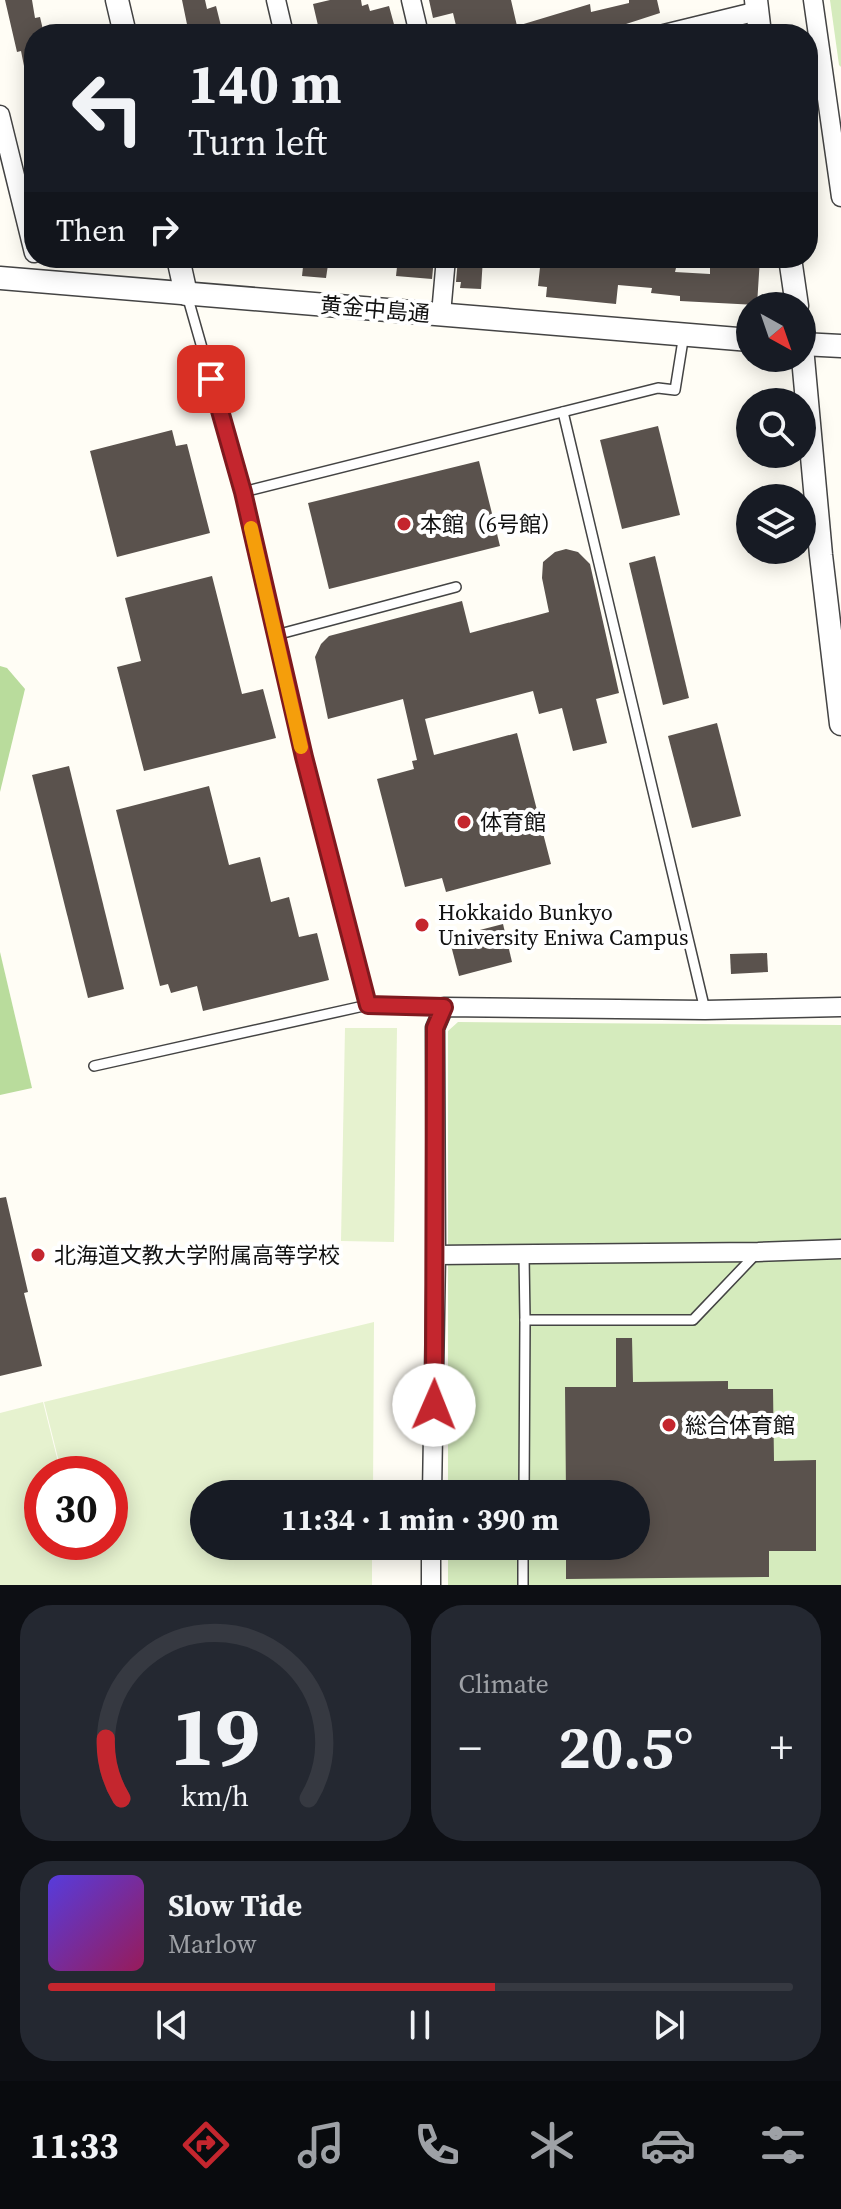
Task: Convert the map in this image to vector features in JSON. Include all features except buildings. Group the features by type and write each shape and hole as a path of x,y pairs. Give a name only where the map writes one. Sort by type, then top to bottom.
{"street":[{"path":"117,0 123,24"},
{"path":"276,0 282,24"},
{"path":"411,0 417,24"},
{"path":"813,0 833,92 841,197"},
{"path":"697,24 757,6"},
{"path":"0,115 24,212"},
{"path":"38,268 41,282"},
{"path":"180,268 186,294"},
{"path":"441,314 445,268"},
{"path":"791,268 795,292"},
{"name":"黄金中島通","path":"0,278 736,339"},
{"path":"816,346 841,346"},
{"path":"804,372 841,724"},
{"path":"432,1480 435,1028 444,1007 705,1010 841,1007"},
{"path":"436,1255 841,1249"},
{"path":"431,1560 431,1585"}],"lane":[{"path":"186,294 243,492 304,757 368,1005"},
{"path":"243,492 658,388 675,390 684,334"},
{"path":"563,412 705,1010"},
{"path":"276,635 456,587"},
{"path":"94,1066 368,1005 444,1007"},
{"path":"525,1320 693,1320 758,1252"},
{"path":"524,1255 524,1480"},
{"path":"523,1560 523,1585"}],"green space":[{"path":"830,0 841,0 841,67 839,65"},
{"path":"0,666 7,668 25,689 0,792"},
{"path":"0,952 32,1088 0,1095"},
{"path":"458,1022 841,1025 841,1585 448,1585 448,1560 650,1560 650,1480 448,1480 448,1031"},
{"path":"345,1028 397,1028 394,1242 341,1241"},
{"path":"374,1322 373,1480 190,1480 190,1560 372,1560 372,1585 0,1585 0,1413 43,1402 56,1456 24,1456 24,1560 128,1560 128,1456 58,1456 44,1402"}],"slow traffic":[{"path":"251,528 301,747"}],"place":[{"name":"本館（6号館）","path":"404,524"},
{"name":"体育館","path":"464,822"},
{"name":"Hokkaido Bunkyo University Eniwa Campus","path":"422,925"},
{"name":"北海道文教大学附属高等学校","path":"38,1255"},
{"name":"総合体育館","path":"669,1425"}],"route":[{"path":"211,379 243,492 304,757 368,1005 444,1007 435,1028 434,1405"}]}
